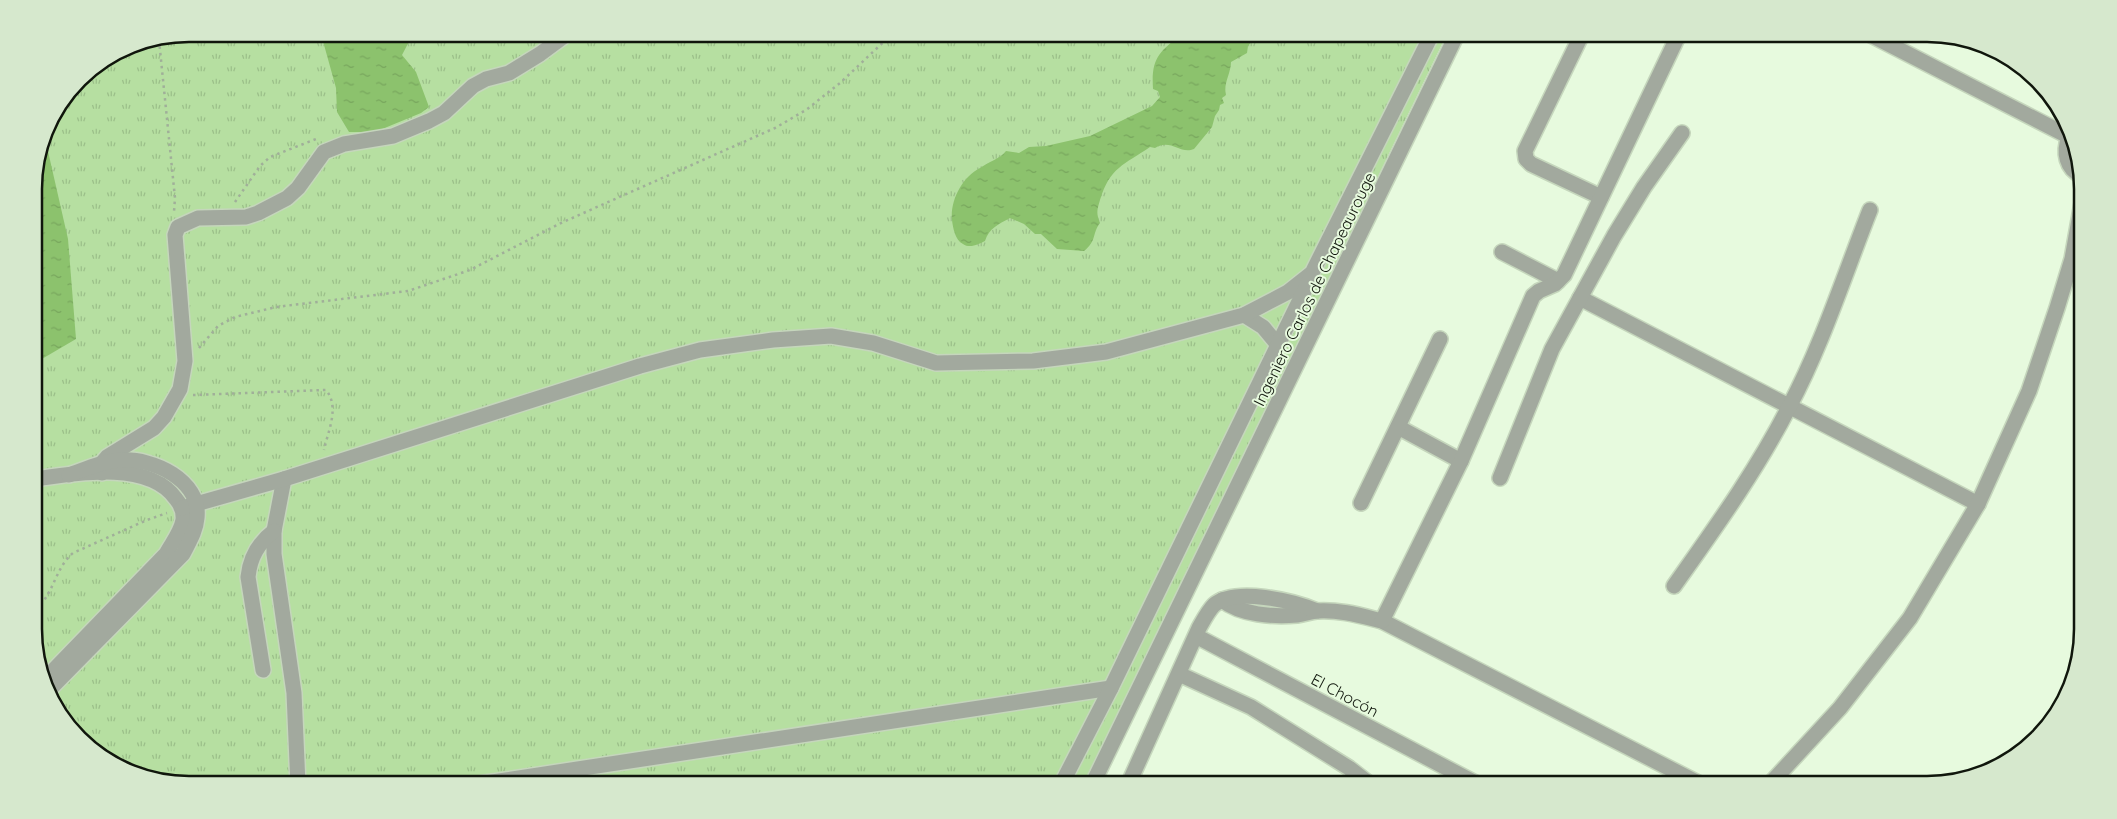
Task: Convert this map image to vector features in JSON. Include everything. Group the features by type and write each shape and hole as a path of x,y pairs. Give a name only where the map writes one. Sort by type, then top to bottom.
{"street":[{"path":"102,468 107,457 154,428 164,417 176,396 184,372 185,361 175,235 178,227 189,221 214,217 246,217 287,198 298,188 324,152 344,144 393,136 429,121 444,113 473,86 510,73 556,42"},
{"path":"1066,776 1111,688 1312,273 1428,42"},
{"name":"Ingeniero Carlos de Chapeaurouge","path":"1096,776 1454,42"},
{"path":"1578,42 1525,151 1526,159 1531,164 1600,197"},
{"path":"1382,621 1460,461 1534,296 1558,281 1564,274 1675,42"},
{"path":"1885,42 2063,134"},
{"path":"1500,478 1552,350 1644,187 1682,133"},
{"path":"2067,145 2065,153 2067,162 2073,170"},
{"path":"1674,586 1755,468 1790,407 1870,210"},
{"path":"1777,776 1840,708 1910,618 1978,504 2028,390 2054,317 2074,248"},
{"path":"1502,252 1558,281"},
{"path":"189,506 320,468 640,366 700,350 773,340 831,336 872,343 936,363 1033,361 1106,352 1244,315 1288,292 1312,273"},
{"path":"1580,298 1978,504"},
{"path":"1244,315 1263,327 1278,345"},
{"path":"1362,503 1440,339"},
{"path":"1398,427 1460,461"},
{"path":"42,478 102,468 121,460 156,466 169,472 187,486 189,506 197,518 194,533 183,554 54,685"},
{"path":"284,479 274,531 274,554 294,693 298,776"},
{"path":"49,675 166,554 177,535 189,506"},
{"path":"263,670 248,577 254,552 263,539 274,531"},
{"path":"1132,776 1198,632 1214,605 1222,600 1248,597 1298,603 1317,611 1340,613 1382,621 1684,776"},
{"name":"El Chocón","path":"1198,632 1462,776"},
{"path":"1179,674 1251,707 1359,776"},
{"path":"531,776 1111,688"}],"path":[{"path":"184,372 201,346 218,326 235,317 276,307 420,288 470,270 561,224 775,128 806,110 840,83 884,42"},
{"path":"161,46 176,198 175,235"},
{"path":"214,217 232,206 260,166 270,157 309,140 320,138"},
{"path":"176,396 326,390 333,398 334,408 320,468"},
{"path":"42,604 64,560 73,553 147,520 189,506"}],"green space":[{"path":"189,42 1443,42 1088,776 180,776 142,769 108,752 79,726 67,711 58,695 50,677 45,658 42,630 44,170 54,133 62,116 73,100 100,73 124,58 142,50"}],"water":[{"path":"323,42 409,42 402,55 416,72 429,107 421,113 375,132 349,132 337,112 336,88"},
{"path":"1172,42 1251,42 1248,46 1247,53 1231,62 1225,91 1226,95 1222,98 1224,103 1220,105 1212,127 1194,149 1184,150 1166,145 1155,148 1150,147 1113,173 1100,200 1098,217 1100,223 1091,244 1084,251 1057,249 1041,234 1035,234 1024,224 1010,218 998,224 983,242 969,246 960,242 954,230 952,213 958,190 968,177 1006,151 1019,153 1029,147 1046,146 1090,136 1152,106 1160,97 1158,91 1153,89 1153,70 1158,57"},
{"path":"48,151 68,239 76,339 43,359 43,180"}]}
